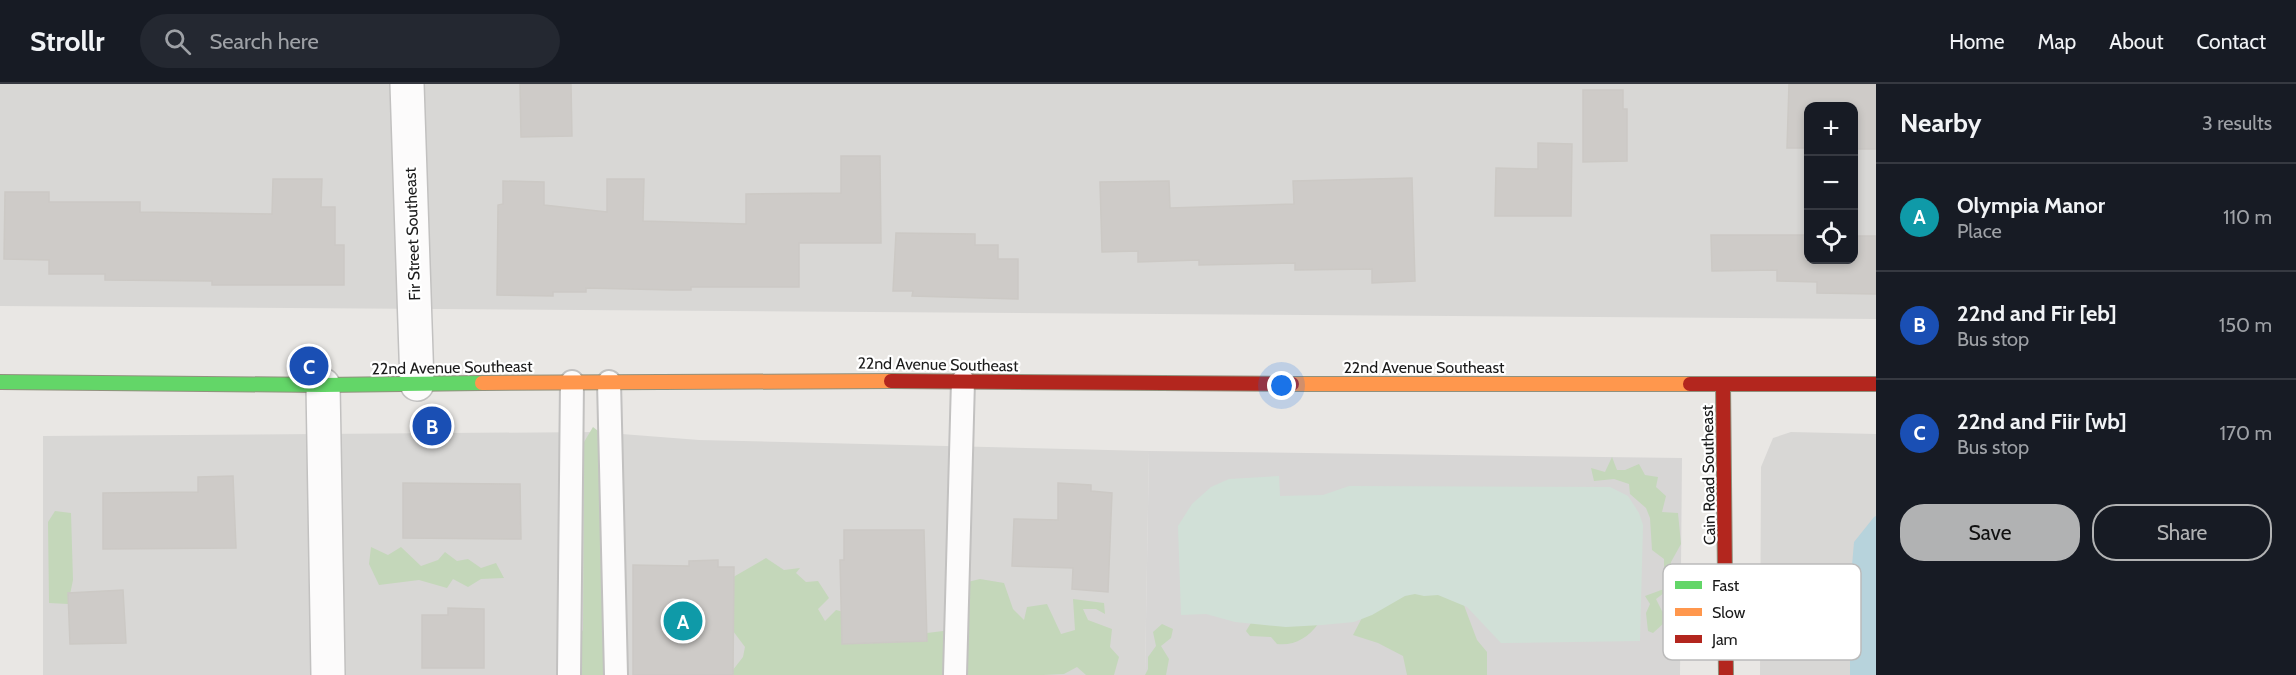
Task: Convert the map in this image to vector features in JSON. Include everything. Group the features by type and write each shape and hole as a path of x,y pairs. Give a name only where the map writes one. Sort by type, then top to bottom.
{"street":[{"name":"Fir Street Southeast","path":"407,84 417,384"},
{"name":"22nd Avenue Southeast","path":"0,382 323,385 824,380 1216,384 1876,384"},
{"name":"Cain Road Southeast","path":"1723,384 1725,564"},
{"path":"323,385 328,675"},
{"name":"Cain Road Southeast","path":"1726,660 1726,675"}],"lane":[{"path":"955,675 963,381"},
{"path":"569,675 572,382"},
{"path":"609,382 616,675"}],"shaded area":[{"path":"0,84 1876,84 1876,319 0,306"},
{"path":"596,432 699,440 1149,451 1145,675 43,675 43,436"},
{"path":"1791,432 1876,434 1876,675 1760,675 1760,660 1861,660 1861,564 1761,564 1761,467 1773,438"},
{"path":"1149,451 1682,458 1681,564 1663,564 1663,660 1680,660 1680,675 1145,675"},
{"path":"1279,476 1280,496 1323,495 1349,486 1610,487 1628,496 1639,513 1643,525 1640,641 1501,643 1467,607 1438,595 1405,596 1372,615 1354,622 1322,625 1286,627 1235,622 1206,614 1181,615 1178,526 1192,504 1211,487 1229,479"}],"green space":[{"path":"593,427 607,438 613,675 563,675 560,673 558,653 573,644 583,630 584,442"},
{"path":"1612,457 1617,470 1625,470 1639,464 1645,475 1658,477 1656,487 1666,496 1662,512 1678,513 1681,544 1671,564 1664,564 1664,559 1652,550 1650,518 1646,508 1630,494 1629,484 1614,479 1594,481 1591,468 1605,472"},
{"path":"55,511 71,513 73,580 68,604 49,603 48,522"},
{"path":"371,547 388,555 401,547 421,566 438,560 445,552 457,561 468,559 481,568 496,563 504,578 481,579 468,587 453,579 447,588 419,580 379,585 369,564"},
{"path":"766,558 784,570 800,568 796,573 806,582 818,581 829,598 818,609 825,621 836,610 927,633 951,630 947,587 980,579 1004,583 1013,609 1024,620 1027,607 1047,604 1061,634 1075,630 1073,599 1104,603 1105,614 1096,609 1083,609 1088,620 1112,629 1110,647 1119,657 1114,675 1086,675 1077,667 1064,674 1043,675 729,675 743,657 745,647 730,627 723,583"},
{"path":"1417,587 1462,600 1477,640 1487,652 1487,675 1407,675 1403,656 1378,643 1353,635 1365,612"},
{"path":"1663,589 1663,594 1656,599 1663,612 1663,624 1653,633 1648,631 1646,613 1650,604 1645,596"},
{"path":"1254,618 1318,624 1300,640 1289,644 1277,644 1271,637 1250,636 1246,631"},
{"path":"1162,624 1173,629 1171,638 1161,646 1169,659 1166,675 1145,675 1148,669 1148,657 1156,646 1153,632"}],"water":[{"path":"1876,516 1876,675 1850,675 1850,660 1861,660 1861,564 1852,564 1854,542"}],"building":[{"path":"520,84 571,84 572,136 521,137"},
{"path":"1789,84 1876,84 1876,149 1858,149 1858,102 1804,102 1804,148 1787,148"},
{"path":"1583,90 1623,90 1623,109 1627,109 1627,161 1583,162"},
{"path":"1538,143 1572,144 1571,216 1495,216 1496,168 1538,169"},
{"path":"841,156 880,156 881,243 799,243 799,287 691,287 691,290 586,288 586,292 553,292 553,296 497,295 498,205 503,204 503,181 544,182 544,205 607,212 607,179 644,179 643,221 746,224 746,194 841,193"},
{"path":"1412,178 1415,281 1372,283 1372,269 1295,270 1295,263 1199,265 1199,260 1138,262 1138,251 1102,252 1100,182 1169,181 1170,208 1294,204 1293,181"},
{"path":"273,179 322,179 321,207 335,207 335,245 344,245 344,285 212,285 212,281 105,280 105,274 49,274 49,260 4,259 5,192 49,192 49,202 140,202 140,212 272,214"},
{"path":"896,233 975,234 975,245 998,245 998,259 1018,259 1018,299 912,296 913,291 893,291"},
{"path":"1711,235 1804,235 1804,264 1858,264 1858,236 1876,236 1876,294 1817,293 1817,282 1777,281 1777,270 1712,271"},
{"path":"233,476 236,548 103,549 103,493 198,492 198,477"},
{"path":"403,483 520,484 521,539 403,538"},
{"path":"1058,483 1091,485 1091,491 1112,493 1108,592 1072,589 1073,568 1012,566 1014,519 1058,520"},
{"path":"844,530 924,530 927,641 842,644 840,560 844,560"},
{"path":"718,560 718,567 734,567 733,675 633,675 633,565 689,566 689,561"},
{"path":"123,590 126,643 70,644 68,593"},
{"path":"448,608 484,609 484,668 422,668 422,615 448,615"}],"traffic: fast":[{"path":"0,382 323,385 482,383"}],"traffic: slow":[{"path":"482,383 891,381"},
{"path":"1292,384 1690,384"}],"traffic: jam":[{"path":"891,381 1292,384"},
{"path":"1690,384 1876,384"},
{"path":"1723,384 1725,564"},
{"path":"1726,660 1726,675"}],"place":[{"name":"22nd and Fiir [wb]","path":"309,366"},
{"name":"22nd and Fir [eb]","path":"432,426"},
{"name":"Olympia Manor","path":"683,621"}]}
